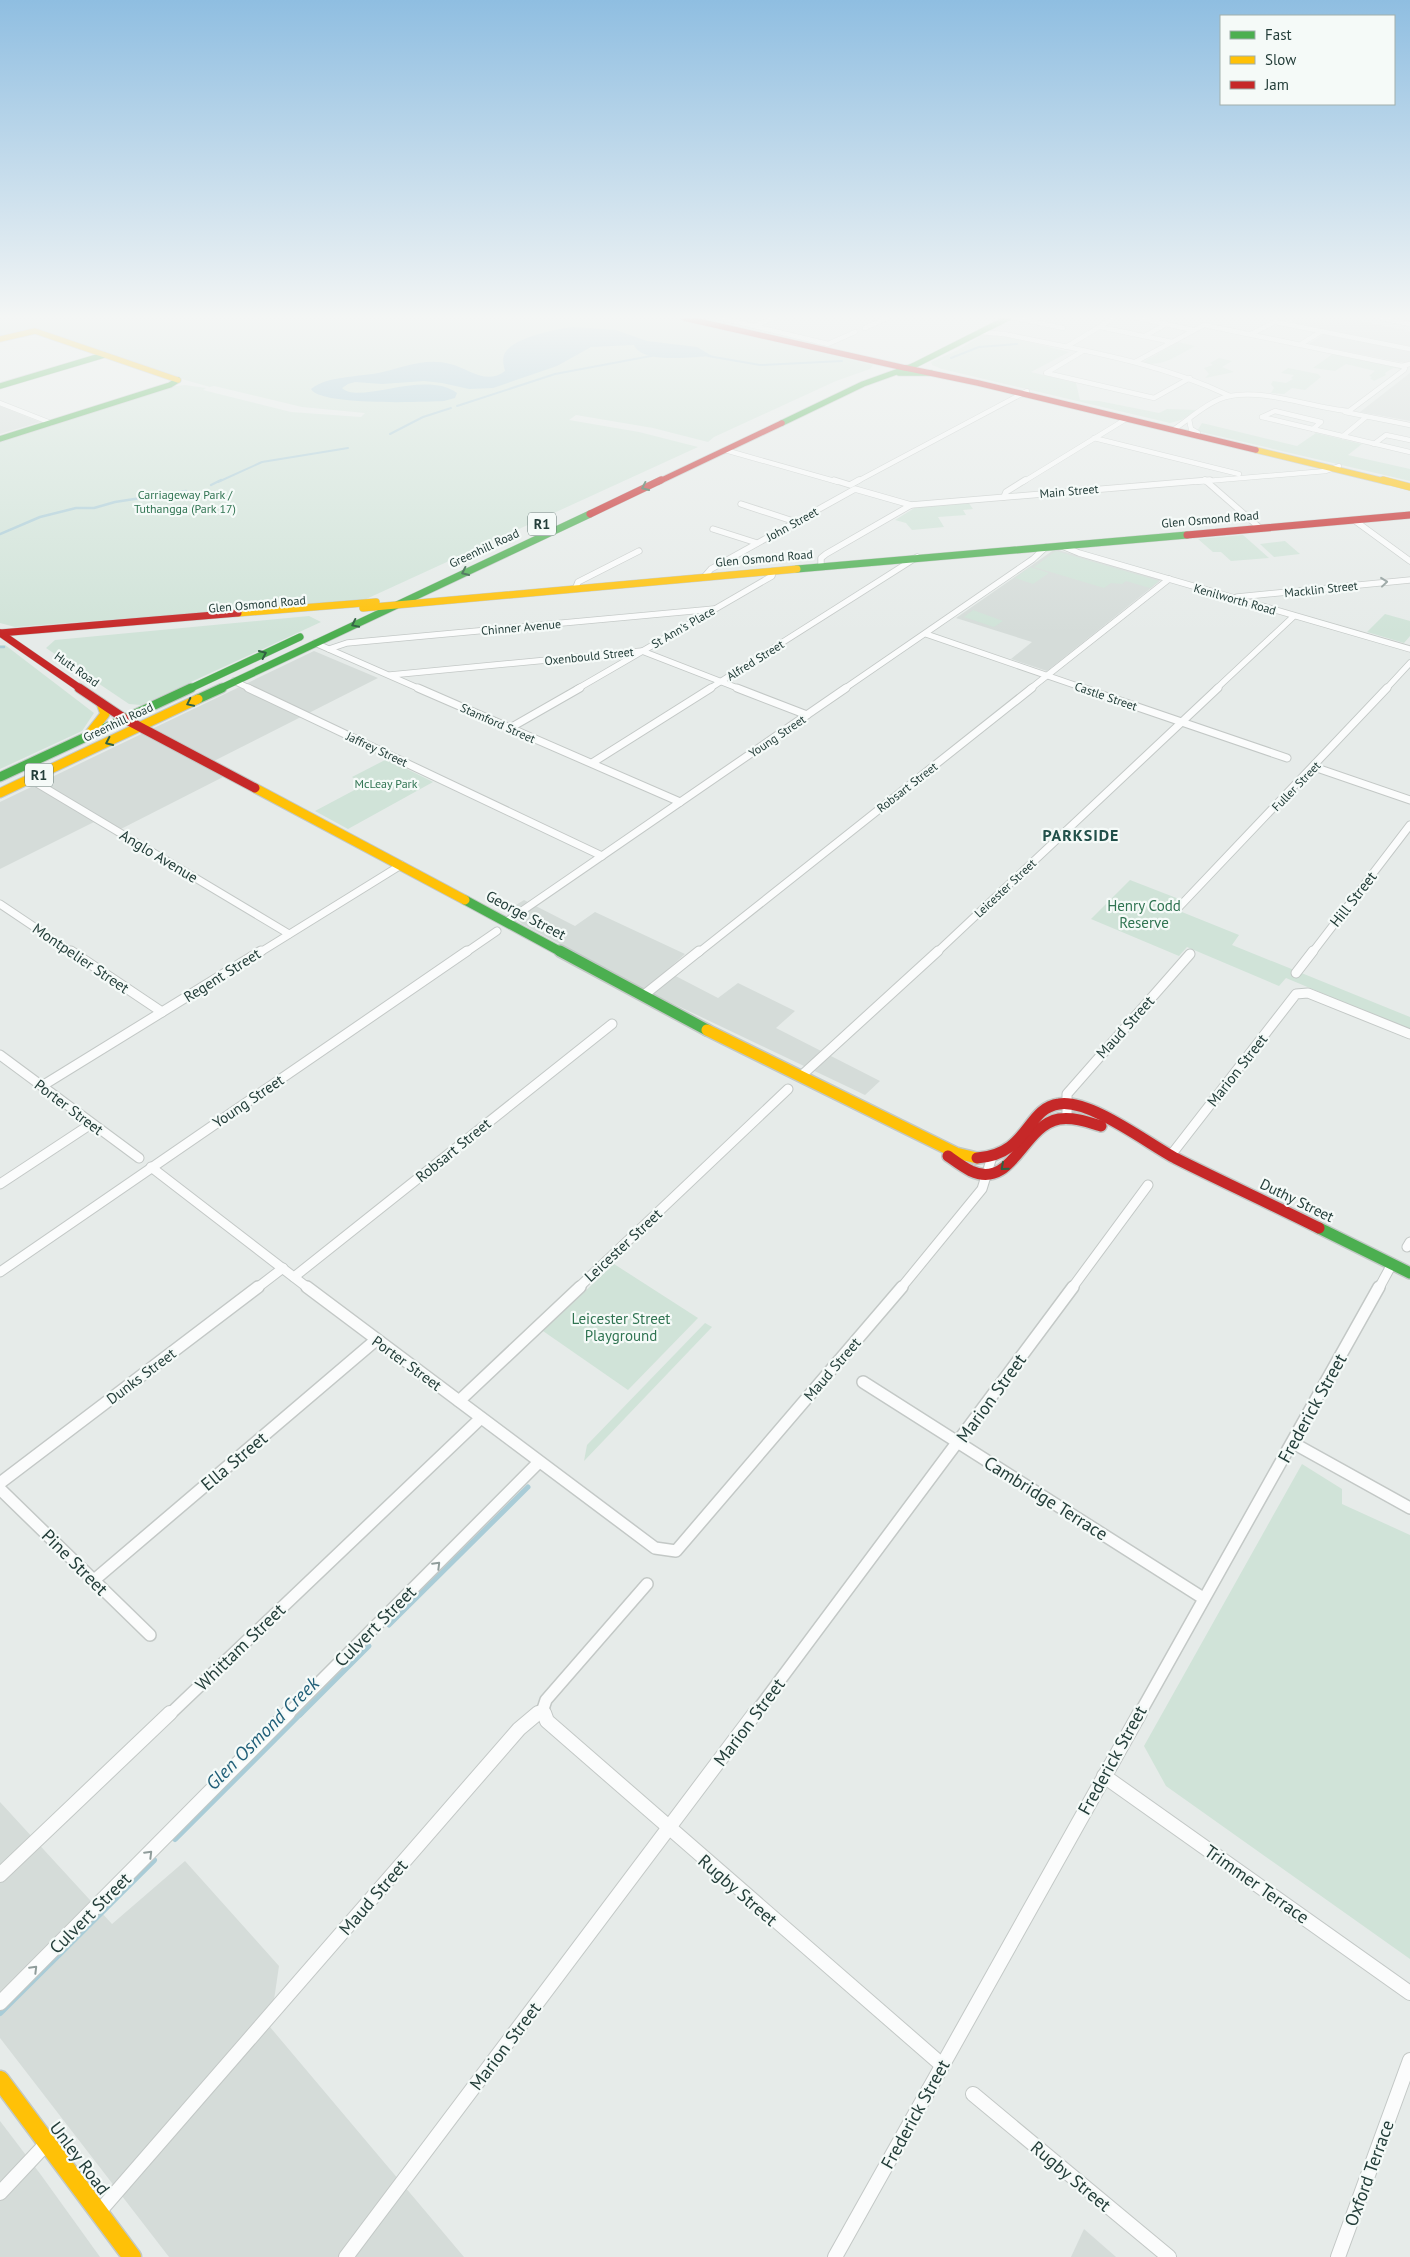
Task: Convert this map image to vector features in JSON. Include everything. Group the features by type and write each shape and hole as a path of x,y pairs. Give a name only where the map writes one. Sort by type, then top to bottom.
{"main road":[{"path":"0,439 50,423"},
{"name":"Greenhill Road","path":"342,618 759,423"},
{"name":"Greenhill Road","path":"0,793 780,423"},
{"path":"1162,423 1181,425 1198,433 1410,483"},
{"path":"1166,423 1181,425 1410,487"},
{"name":"Glen Osmond Road","path":"2,636 408,599 704,577 1410,515"},
{"path":"432,588 436,595 451,596"},
{"name":"Glen Osmond Road","path":"2,636 363,608 516,592"},
{"name":"Greenhill Road","path":"0,777 316,630"},
{"name":"Hutt Road","path":"2,636 125,719 140,727"},
{"path":"219,674 234,682"},
{"path":"86,737 105,714 102,703"},
{"name":"George Street","path":"140,727 644,994 736,1045 965,1157 991,1160"},
{"path":"58,750 72,752 77,756"},
{"path":"991,1160 1010,1151 1044,1112 1054,1106 1068,1103"},
{"name":"Duthy Street","path":"1068,1103 1102,1117 1171,1155 1410,1273"},
{"path":"987,1176 1004,1169 1044,1123 1055,1118 1067,1117"},
{"name":"Duthy Street","path":"1067,1117 1086,1120 1171,1155"},
{"name":"George Street","path":"900,1126 968,1169 987,1176"},
{"name":"Unley Road","path":"0,2080 132,2257"}],"street":[{"name":"John Street","path":"704,577 711,569 969,423"},
{"path":"1004,497 1009,491 1119,423"},
{"path":"1287,423 1410,452"},
{"path":"1313,429 1319,423"},
{"path":"1343,436 1358,423"},
{"path":"1374,444 1386,435 1410,440"},
{"path":"1094,438 1245,477"},
{"path":"724,450 911,505"},
{"name":"Main Street","path":"821,566 821,558 826,554 911,505 1245,477 1337,467"},
{"path":"1204,480 1260,528"},
{"path":"741,504 796,522"},
{"path":"1354,520 1410,561"},
{"path":"713,529 757,543"},
{"name":"Kenilworth Road","path":"1062,546 1067,550 1410,649"},
{"name":"Young Street","path":"506,922 1034,559 1046,547"},
{"name":"Glen Osmond Road","path":"1013,550 1027,553 1034,559"},
{"path":"576,587 578,582 638,551"},
{"name":"Alfred Street","path":"592,764 917,557"},
{"name":"St Ann's Place","path":"510,728 772,576 774,574 773,570"},
{"name":"Robsart Street","path":"644,994 1169,579"},
{"name":"Macklin Street","path":"1231,598 1410,580"},
{"name":"Chinner Avenue","path":"329,649 347,643 714,609"},
{"name":"Leicester Street","path":"801,1076 1294,616"},
{"name":"Castle Street","path":"926,634 1287,758"},
{"name":"Stamford Street","path":"316,643 680,802"},
{"name":"Oxenbould Street","path":"390,675 642,651 807,715"},
{"name":"Fuller Street","path":"1179,907 1314,767 1410,662"},
{"name":"Jaffrey Street","path":"234,682 602,856"},
{"path":"1314,767 1410,800"},
{"name":"Anglo Avenue","path":"30,779 289,934"},
{"name":"Hill Street","path":"1296,973 1410,825"},
{"name":"Regent Street","path":"42,1086 401,865"},
{"name":"Montpelier Street","path":"0,904 162,1012"},
{"name":"Young Street","path":"0,1272 497,931"},
{"name":"Maud Street","path":"1067,1117 1068,1094 1080,1077 1190,954"},
{"name":"Marion Street","path":"1171,1155 1296,994 1308,993 1410,1034"},
{"name":"Robsart Street","path":"294,1277 612,1024"},
{"name":"Porter Street","path":"2,1059 42,1086 139,1158"},
{"name":"Leicester Street","path":"459,1401 788,1089"},
{"path":"0,1184 91,1124"},
{"name":"Maud Street","path":"667,1551 676,1551 842,1359 982,1190 991,1160"},
{"name":"Porter Street","path":"151,1167 376,1340 539,1462 655,1548 667,1551"},
{"name":"Marion Street","path":"346,2257 959,1442 1148,1185"},
{"name":"Frederick Street","path":"834,2257 1392,1264"},
{"name":"Dunks Street","path":"0,1484 283,1268"},
{"name":"Ella Street","path":"93,1581 376,1340"},
{"name":"Cambridge Terrace","path":"863,1382 1203,1598"},
{"name":"Whittam Street","path":"0,1876 481,1418"},
{"path":"1293,1442 1410,1508"},
{"name":"Culvert Street","path":"0,2003 539,1462"},
{"name":"Pine Street","path":"0,1489 150,1635"},
{"name":"Maud Street","path":"99,2212 518,1729 543,1709 546,1700 647,1584"},
{"name":"Rugby Street","path":"543,1709 546,1721 668,1829 942,2065"},
{"name":"Trimmer Terrace","path":"1104,1776 1410,1993"},
{"name":"Oxford Terrace","path":"1338,2257 1410,2060"},
{"name":"Rugby Street","path":"972,2094 1169,2257"},
{"path":"0,2193 47,2143"}],"shaded area":[{"path":"0,423 36,423 0,434"},
{"path":"1055,549 1161,580 1047,671 1011,659 1032,642 956,618"},
{"path":"314,651 378,678 206,765 225,776 113,833 94,822 0,869 0,802"},
{"path":"524,900 575,926 595,912 685,954 666,971 718,998 738,983 795,1011 776,1028 880,1081 865,1095 655,995 522,924 508,910"},
{"path":"0,1802 112,1924 185,1861 279,1966 270,2027 464,2257 169,2257 0,2038"},
{"path":"0,2121 41,2175 100,2257 0,2257"},
{"path":"1084,2229 1116,2257 1071,2257"}],"green space":[{"name":"Carriageway Park / Tuthangga (Park 17)","path":"55,423 588,423 639,432 698,447 364,600 15,627 0,623 0,442"},
{"name":"Carriageway Park / Tuthangga (Park 17)","path":"625,423 744,423 714,437 708,442 653,428"},
{"path":"1203,423 1297,446 1316,433 1362,444 1348,455 1410,469 1410,481 1197,431"},
{"path":"968,502 973,509 963,510 966,515 938,517 944,527 912,530 906,523 895,520 916,507"},
{"path":"1243,535 1269,558 1231,561 1221,552 1213,552 1198,539"},
{"path":"1285,541 1300,554 1274,557 1260,544"},
{"path":"1056,551 1159,581 1150,588 1126,581 1122,584 1111,583 1104,588 1034,567"},
{"path":"1030,567 1049,573 1033,584 1015,578"},
{"path":"973,610 1003,621 994,627 964,617"},
{"path":"1385,614 1410,621 1410,636 1404,643 1367,632"},
{"path":"309,616 321,622 141,705 129,704 46,648 55,640"},
{"path":"0,645 5,645 94,713 82,731 0,769"},
{"name":"McLeay Park","path":"387,759 433,782 348,829 315,811 364,785 352,777"},
{"name":"Henry Codd Reserve","path":"1130,880 1179,899 1172,908 1239,935 1232,945 1410,1017 1410,1030 1286,978 1279,986 1187,947 1179,956 1091,919"},
{"name":"Leicester Street Playground","path":"614,1264 698,1318 628,1390 543,1331"},
{"path":"705,1323 712,1327 584,1461 587,1445"},
{"path":"1302,1464 1342,1489 1342,1504 1410,1535 1410,1959 1166,1786 1144,1746"}],"waterway":[{"path":"390,434 411,423"},
{"path":"218,482 262,462 348,448"},
{"path":"211,485 221,480"},
{"path":"0,534 40,517 76,508 94,508 115,502 186,491"},
{"name":"Glen Osmond Creek","path":"389,1625 528,1487"},
{"name":"Glen Osmond Creek","path":"300,1715 369,1646"},
{"name":"Glen Osmond Creek","path":"175,1839 301,1713"},
{"name":"Glen Osmond Creek","path":"0,2013 154,1860"}],"traffic: fast":[{"path":"0,439 49,423"},
{"path":"198,699 590,514"},
{"path":"797,569 1187,535"},
{"path":"0,777 300,637"},
{"path":"465,900 707,1030"},
{"path":"1319,1228 1410,1273"}],"traffic: slow":[{"path":"1256,450 1410,487"},
{"path":"363,608 797,569"},
{"path":"238,613 376,602"},
{"path":"0,793 198,699"},
{"path":"90,733 105,714 101,703"},
{"path":"255,788 465,900"},
{"path":"707,1030 956,1153 977,1158"},
{"path":"0,2080 132,2257"}],"traffic: jam":[{"path":"590,514 781,423"},
{"path":"1145,423 1256,450"},
{"path":"1187,535 1410,515"},
{"path":"0,633 238,613"},
{"path":"0,633 125,719 255,788"},
{"path":"977,1158 992,1157 1004,1153 1014,1145 1046,1109 1056,1104 1071,1104 1106,1118 1172,1156 1319,1228"},
{"path":"948,1156 971,1171 988,1175 1001,1172 1011,1163 1029,1138 1041,1127 1056,1120 1073,1119 1101,1126"}],"district":[{"name":"PARKSIDE","path":"1081,835"}]}
